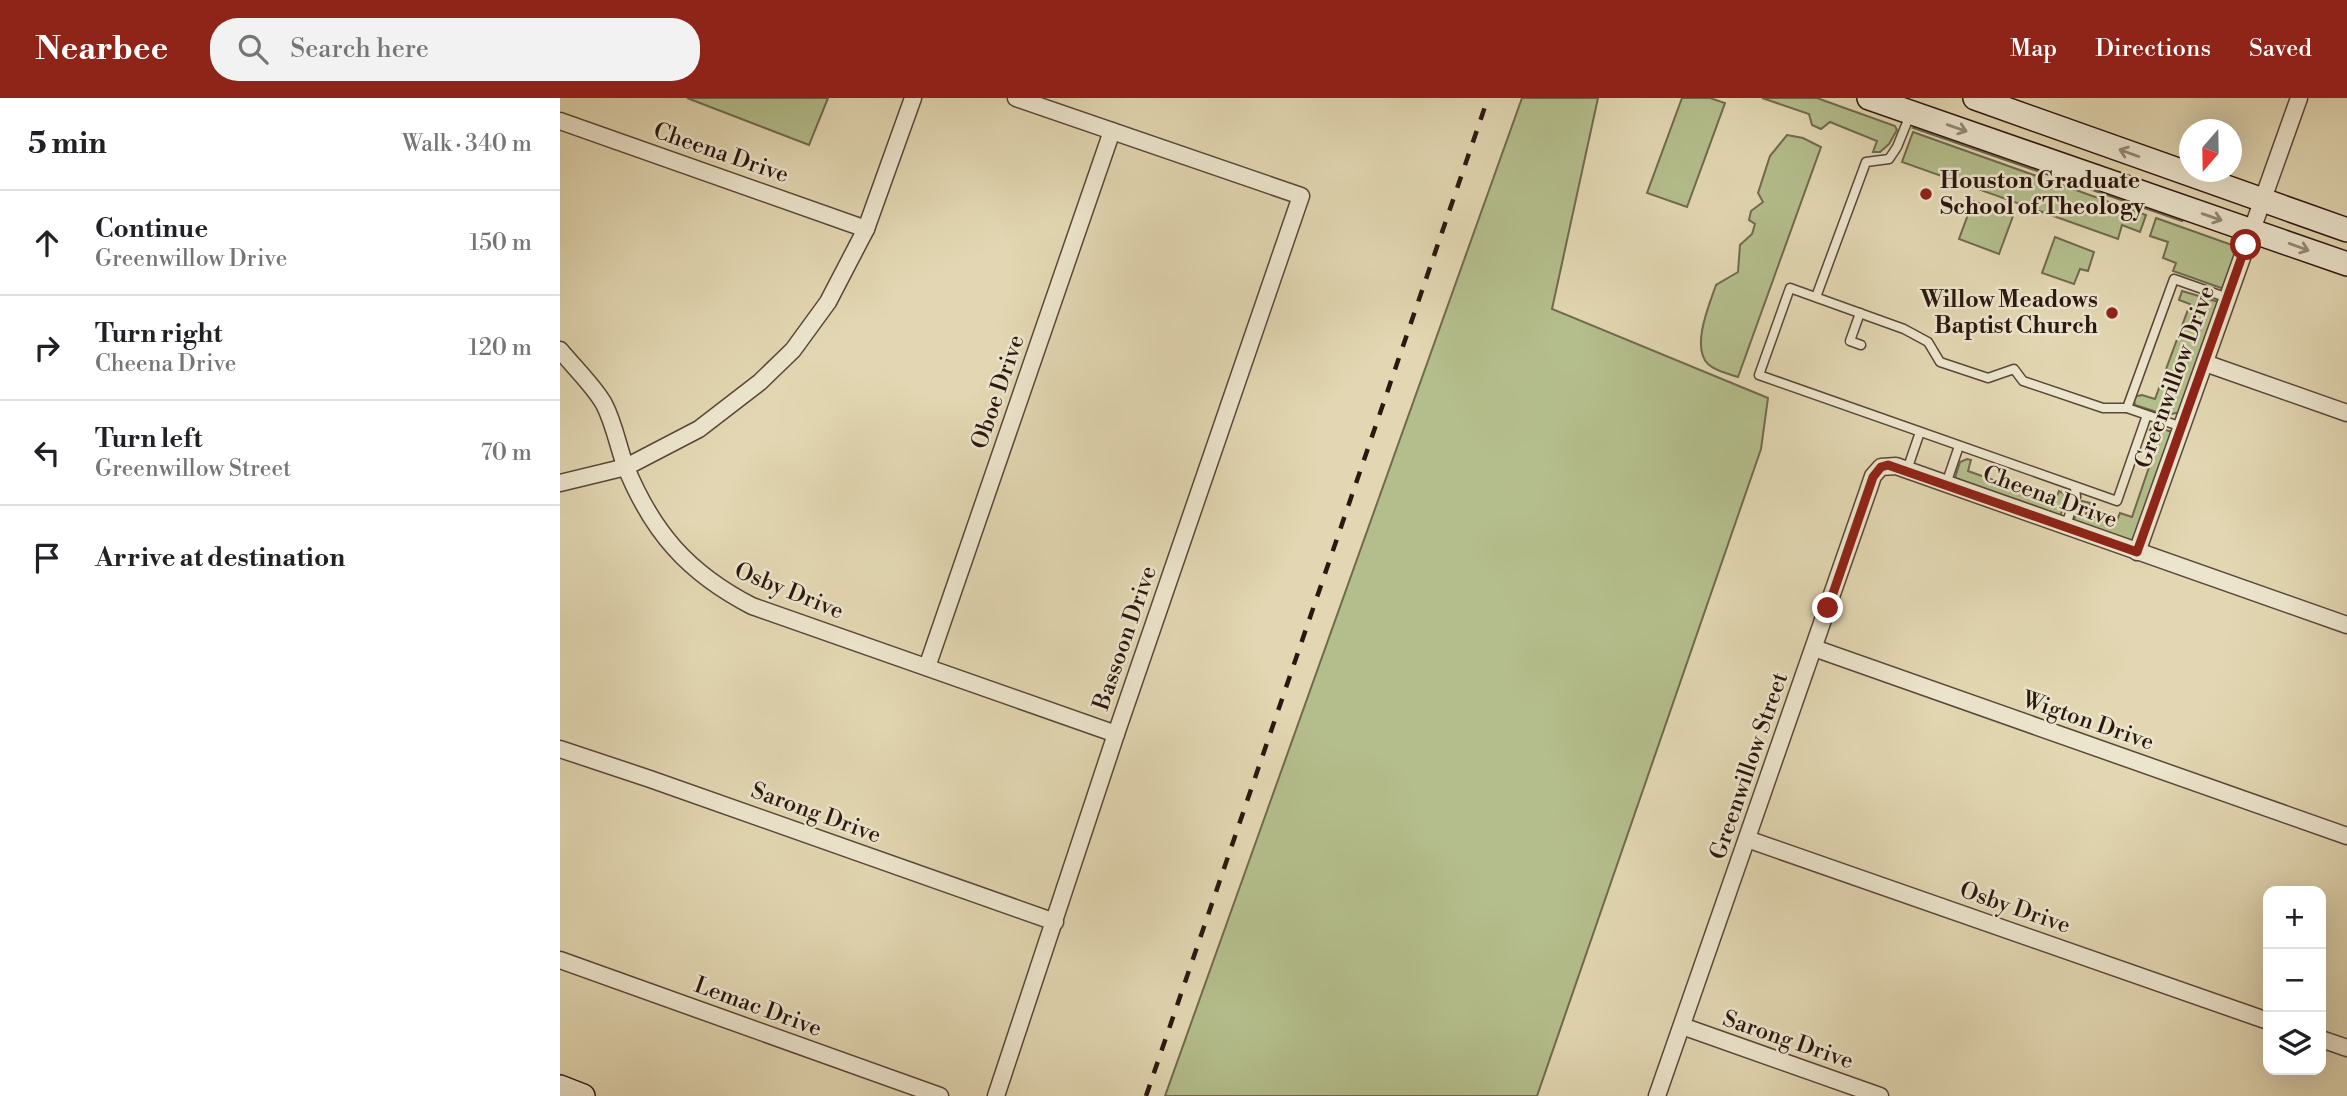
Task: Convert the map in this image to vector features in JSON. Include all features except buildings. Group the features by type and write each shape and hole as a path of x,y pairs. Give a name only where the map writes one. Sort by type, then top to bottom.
{"main road":[{"path":"1869,98 1914,105 2347,264"},
{"path":"1975,98 2347,230"},
{"path":"560,1087 583,1096"}],"street":[{"path":"560,483 626,467 699,429 760,382 785,358 828,302 866,229 913,98"},
{"path":"1016,98 1112,131"},
{"name":"Greenwillow Drive","path":"2137,552 2300,98"},
{"name":"Cheena Drive","path":"560,121 866,229"},
{"name":"Bassoon Drive","path":"996,1096 1116,734 1301,196 1112,131"},
{"name":"Oboe Drive","path":"927,667 1112,131"},
{"name":"Osby Drive","path":"560,350 604,404 626,467 655,523 678,554 722,590 752,606 1116,734"},
{"path":"2205,363 2347,413"},
{"name":"Greenwillow Street","path":"1657,1096 1873,477 1881,467 1888,465 1901,468"},
{"name":"Cheena Drive","path":"1901,468 2347,625"},
{"name":"Wigton Drive","path":"1814,648 2347,836"},
{"name":"Sarong Drive","path":"560,749 1055,922"},
{"name":"Osby Drive","path":"1747,839 2263,1019"},
{"name":"Lemac Drive","path":"560,960 940,1096"},
{"name":"Sarong Drive","path":"1682,1026 1880,1096"},
{"path":"2326,1041 2347,1048"}],"lane":[{"path":"1816,297 1866,162 1889,159 1897,147 1914,105"},
{"path":"2127,408 2174,279 2228,298"},
{"path":"2147,415 2116,501 1759,375 1790,288 1904,329 1928,342 1940,362 1971,373 1988,378 2014,369 2023,381 2103,408 2127,408 2182,427"},
{"path":"1860,313 1850,341 1861,345"},
{"path":"1901,468 1920,432"},
{"path":"1946,484 1959,446"},
{"path":"2065,527 2076,497 2075,487"}],"green space":[{"path":"687,98 828,98 809,145"},
{"path":"1522,98 1598,98 1552,309 1768,398 1761,449 1537,1096 1165,1096"},
{"path":"1682,98 1710,98 1725,103 1687,207 1647,193"},
{"path":"1762,98 1817,98 1895,126 1897,130 1889,144 1880,152 1873,152 1877,141 1830,122 1821,129 1812,125 1809,114"},
{"path":"1917,125 2184,219 2182,221 1913,128"},
{"path":"1913,132 2146,215 2140,232 2122,225 2118,239 1902,162"},
{"path":"1787,135 1803,138 1821,147 1738,377 1718,370 1703,357 1703,326 1716,285 1738,272 1740,245 1752,234 1755,224 1749,220 1751,211 1763,202 1758,193 1770,156"},
{"path":"1973,201 2013,216 1999,254 1959,239"},
{"path":"2156,218 2235,246 2238,251 2224,289 2173,271 2176,263 2163,258 2168,242 2150,236"},
{"path":"2055,237 2094,252 2088,271 2080,269 2074,284 2042,273"},
{"path":"2182,291 2219,302 2182,412 2166,415 2135,405 2134,400 2142,395 2155,399 2190,304 2179,300"},
{"path":"2153,426 2172,432 2136,540 2129,541 2076,522 2074,519 2082,501 2090,503 2086,514 2115,525 2120,513 2132,517 2160,435 2150,430"},
{"path":"1971,460 1968,471 2055,502 2059,491 2064,494 2066,498 2060,517 1955,478 1960,462"}],"railway":[{"path":"1146,1096 1488,98"}],"place":[{"name":"Houston Graduate School of Theology","path":"1926,194"},
{"name":"Willow Meadows Baptist Church","path":"2112,313"}],"route":[{"path":"1828,608 1873,477 1877,470 1888,465 2137,552 2246,245"}]}
